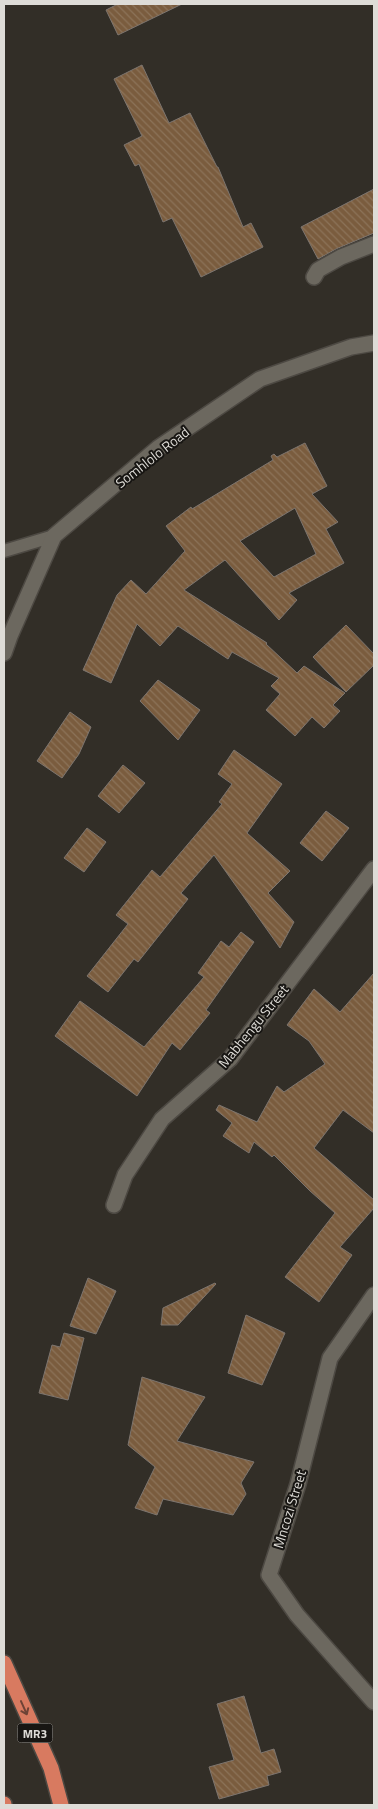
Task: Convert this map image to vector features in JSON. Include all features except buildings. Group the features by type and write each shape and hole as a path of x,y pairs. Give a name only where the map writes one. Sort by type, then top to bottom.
{"highway":[{"name":"MR3","path":"4,1663 51,1768 61,1805"}],"street":[{"path":"314,278 318,270 341,257 374,244"},
{"name":"Somhlolo Road","path":"4,653 54,536 158,448 260,380 351,347 374,343"},
{"name":"Mabhengu Street","path":"114,1205 125,1175 162,1119 230,1059 374,869"},
{"name":"Mncozi Street","path":"374,1295 330,1358 298,1484 269,1575 297,1615 374,1702"}],"lane":[{"path":"4,551 54,536"}]}
